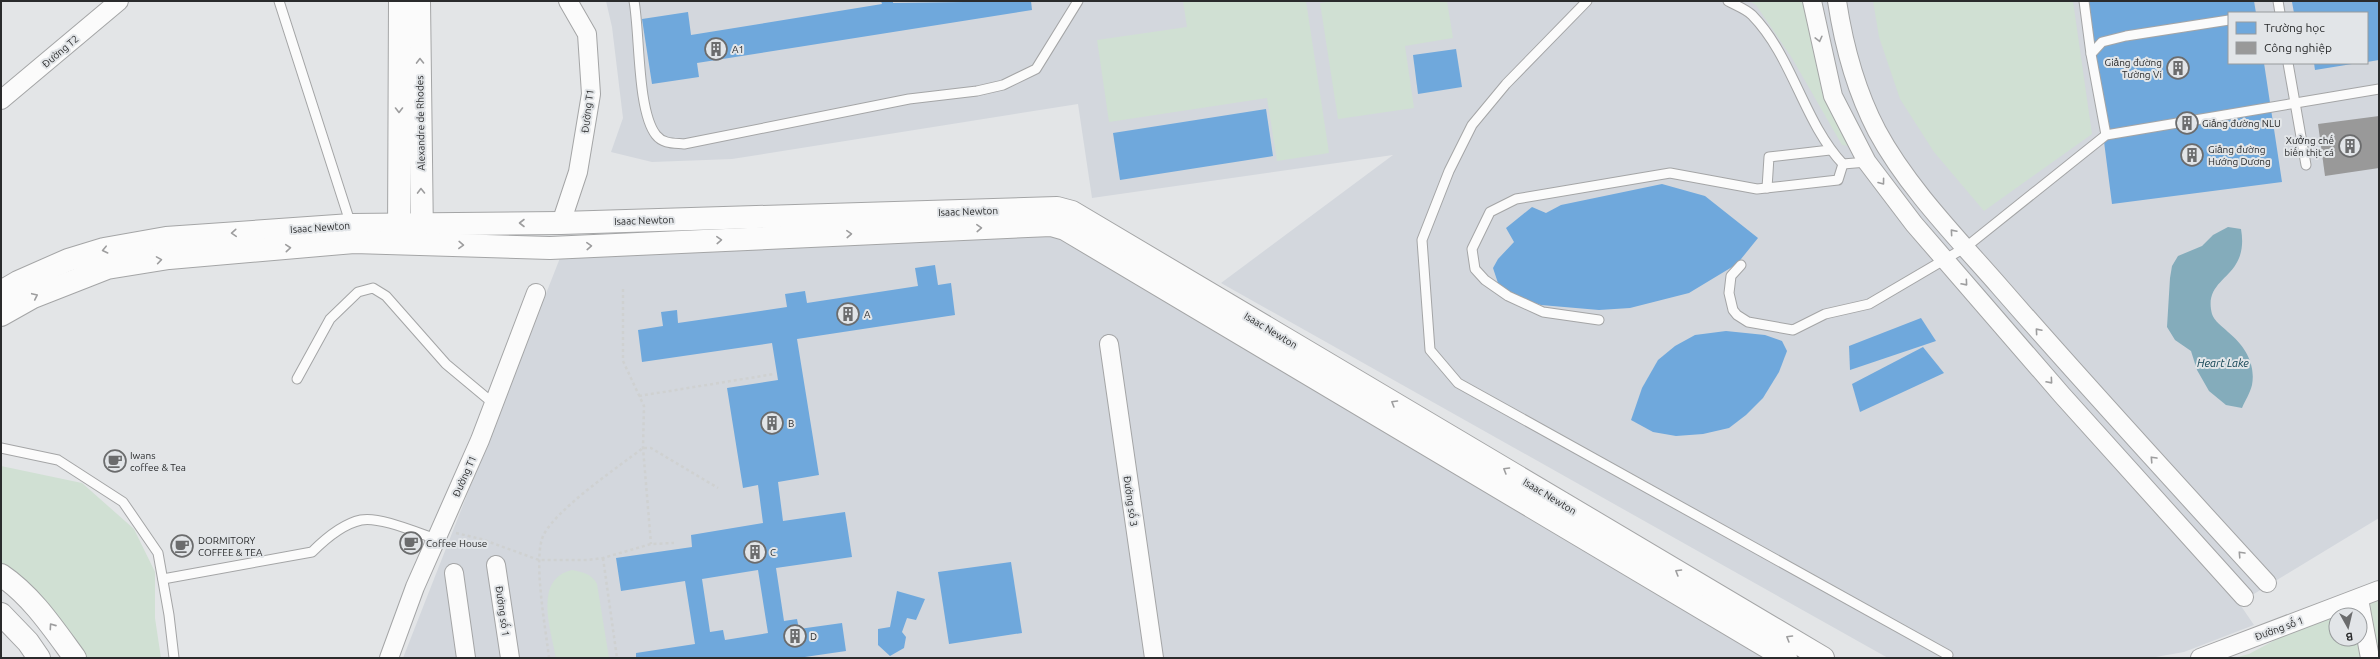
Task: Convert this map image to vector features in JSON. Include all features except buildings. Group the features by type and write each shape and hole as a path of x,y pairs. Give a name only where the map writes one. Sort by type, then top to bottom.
{"street":[{"name":"Đường T2","path":"1,100 118,1"},
{"name":"Alexandre de Rhodes","path":"399,234 400,1"},
{"name":"Alexandre de Rhodes","path":"419,1 421,234"},
{"name":"Đường T1","path":"561,223 578,172 591,94 587,34 568,1"},
{"path":"1812,1 1833,96 1867,162 1914,224 2062,395 2244,597"},
{"path":"1836,1 1856,88 1877,132 1933,209 2080,380 2267,583"},
{"name":"Isaac Newton","path":"1,315 32,297 107,268 169,258 354,242 399,234 421,234 561,223 1057,208 1072,212 1823,658"},
{"path":"550,248 561,223"},
{"name":"Isaac Newton","path":"1,292 18,282 68,260 104,249 166,238 351,224 399,234"},
{"name":"Isaac Newton","path":"421,234 550,248 1051,225 1066,229 1786,658"},
{"name":"Đường T1","path":"389,658 415,587 494,404 536,293"},
{"name":"Đường số 3","path":"1109,344 1154,658"},
{"name":"Đường số 1","path":"496,565 510,658"},
{"path":"454,573 466,658"},
{"path":"1,575 14,584 44,615 74,658"},
{"path":"2370,658 2359,599 2379,590"},
{"name":"Đường số 1","path":"2200,658 2359,599"},
{"path":"1,614 28,642 39,658"}],"lane":[{"path":"279,1 351,224"},
{"path":"634,1 644,100 650,122 656,136 667,143 684,144 909,99 970,92 1003,85 1036,69 1078,1"},
{"path":"1587,1 1506,84 1472,125 1449,171 1422,240 1430,350 1458,383 1948,655"},
{"path":"1728,1 1752,14 1783,58 1800,96 1830,150 1843,164"},
{"path":"2084,1 2091,54 2106,135"},
{"path":"2278,1 2278,12"},
{"path":"2091,54 2102,42 2126,36 2228,20"},
{"path":"2288,64 2306,165"},
{"path":"1741,265 1731,276 1729,293 1733,310 1737,316 1748,322 1793,330 1825,314 1869,304 1946,260 1966,247 2106,135 2379,89"},
{"path":"1767,188 1769,157 1830,150"},
{"path":"1843,164 1867,162"},
{"path":"1600,320 1543,312 1508,296 1485,280 1475,269 1472,248 1490,212 1516,199 1670,173 1757,188 1838,180 1843,164"},
{"path":"297,378 330,319 358,292 373,288 386,296 446,364 494,404"},
{"path":"1,448 58,460 123,502 158,553 171,629 174,658"},
{"path":"163,579 312,552 326,538 346,525 362,519 438,534"}],"path":[{"path":"623,289 623,361 644,406 643,448 651,544"},
{"path":"639,396 774,374"},
{"path":"549,658 539,560 544,534 565,509 643,448 651,448 718,488"},
{"path":"438,534 481,539 539,560 587,560 603,558 651,544 674,543"},
{"path":"603,558 616,658"}],"shaded area":[{"path":"606,1 2379,1 2379,518 2239,603 2254,625 2184,652 2150,658 1888,658 1221,283 1393,155 1092,198 1078,104 732,159 652,162 611,152 623,118 612,27"},
{"path":"1050,229 1779,658 403,658 560,258"}],"green space":[{"path":"1183,1 1306,1 1329,153 1277,161 1267,98 1109,122 1097,40 1187,27"},
{"path":"1332,1 1447,1 1453,38 1405,46 1414,108 1338,119 1320,3"},
{"path":"1749,1 1807,1 1849,146 1842,145 1792,58 1756,5"},
{"path":"1873,1 2073,1 2092,134 1984,211 1934,152 1900,99 1879,37"},
{"path":"1,466 82,483 134,529 155,572 155,618 161,658 68,658 1,579"},
{"path":"572,570 590,576 597,584 609,658 556,658 549,620 548,594 552,583 560,575"},
{"path":"2379,598 2379,658 2234,658 2249,654 2297,628 2328,618 2328,647 2368,647 2368,607 2357,607"}],"water":[{"name":"Heart Lake","path":"2228,227 2241,229 2241,251 2232,270 2214,291 2211,297 2211,305 2212,314 2215,319 2234,337 2248,355 2253,377 2249,394 2242,408 2226,405 2209,391 2197,370 2191,351 2175,340 2167,327 2170,278 2172,266 2178,256 2202,246 2213,235"}],"place":[{"name":"A1","path":"716,49"},
{"name":"Giảng đường Tường Vi","path":"2178,68"},
{"name":"Giảng đường NLU","path":"2187,123"},
{"name":"Xưởng chế biến thịt cá","path":"2350,146"},
{"name":"Giảng đường Hướng Dương","path":"2192,155"},
{"name":"A","path":"848,314"},
{"name":"B","path":"772,423"},
{"name":"Iwans coffee & Tea","path":"115,461"},
{"name":"Coffee House","path":"411,543"},
{"name":"DORMITORY COFFEE & TEA","path":"182,546"},
{"name":"C","path":"755,552"},
{"name":"D","path":"795,636"}]}
